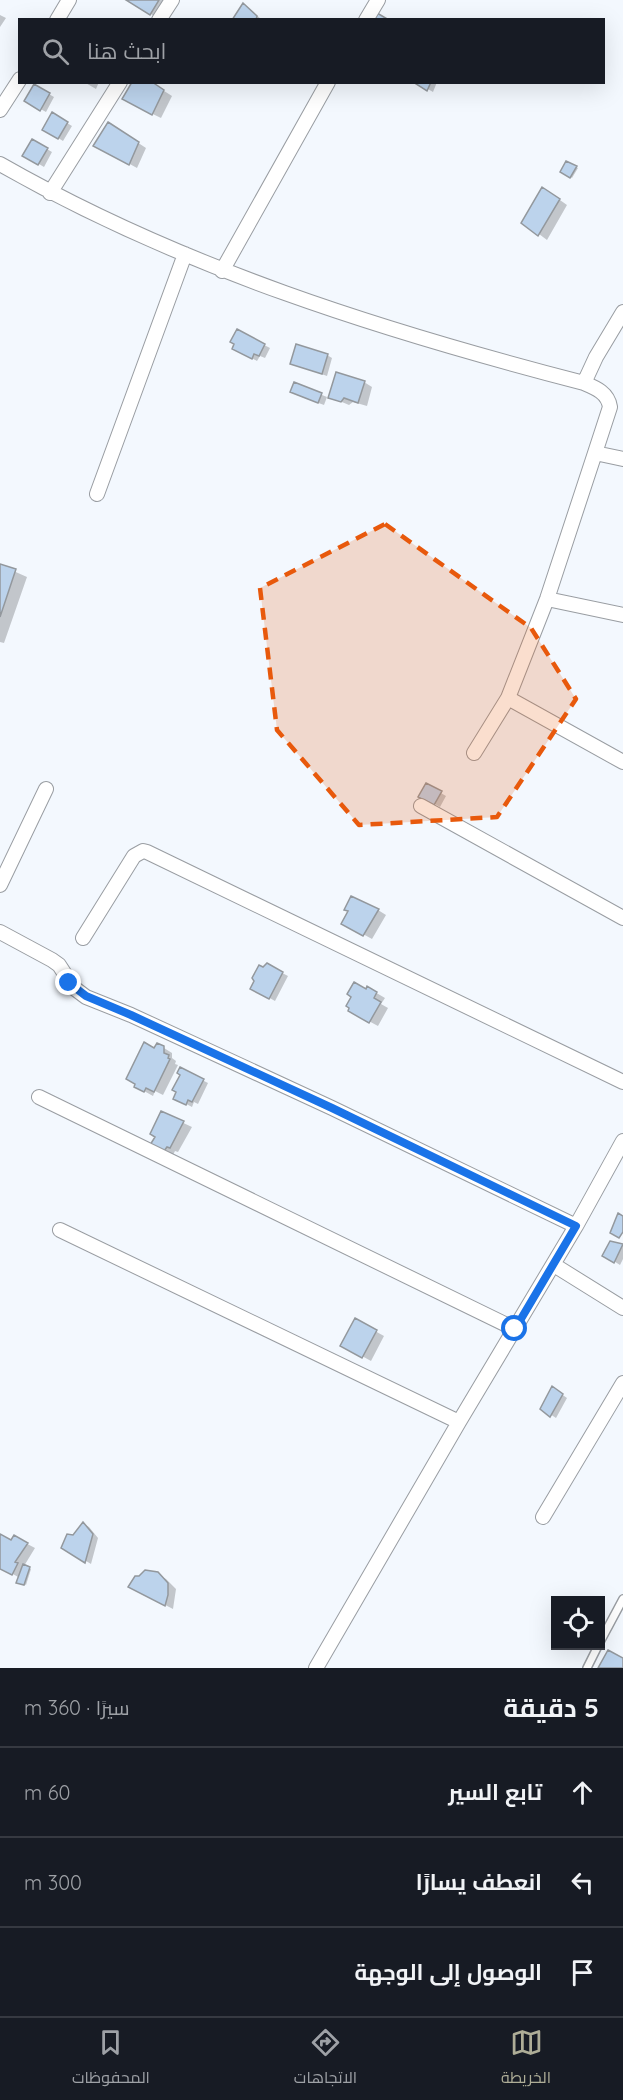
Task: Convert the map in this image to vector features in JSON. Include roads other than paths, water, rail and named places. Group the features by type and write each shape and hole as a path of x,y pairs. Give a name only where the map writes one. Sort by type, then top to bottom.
{"street":[{"path":"58,18 69,0"},
{"path":"160,18 172,0"},
{"path":"367,18 378,0"},
{"path":"0,110 18,82"},
{"path":"50,193 119,84"},
{"path":"222,270 327,84"},
{"path":"0,164 50,193 222,270 382,326 475,355 584,383 604,394 610,407 547,599 508,698 474,753"},
{"path":"97,494 185,254"},
{"path":"584,383 596,357 623,312"},
{"path":"595,453 623,459"},
{"path":"547,599 623,615"},
{"path":"508,698 623,762"},
{"path":"0,885 45,789"},
{"path":"421,806 623,918"},
{"path":"83,938 134,856 143,851 147,852 623,1082"},
{"path":"0,932 59,965 74,988 86,996 332,1108 576,1226"},
{"path":"39,1097 515,1329"},
{"path":"316,1668 459,1422 554,1265 623,1141"},
{"path":"60,1230 459,1422"},
{"path":"554,1265 623,1308"},
{"path":"543,1517 623,1383"}],"lane":[{"path":"605,1633 623,1599"},
{"path":"587,1668 596,1650"}]}
